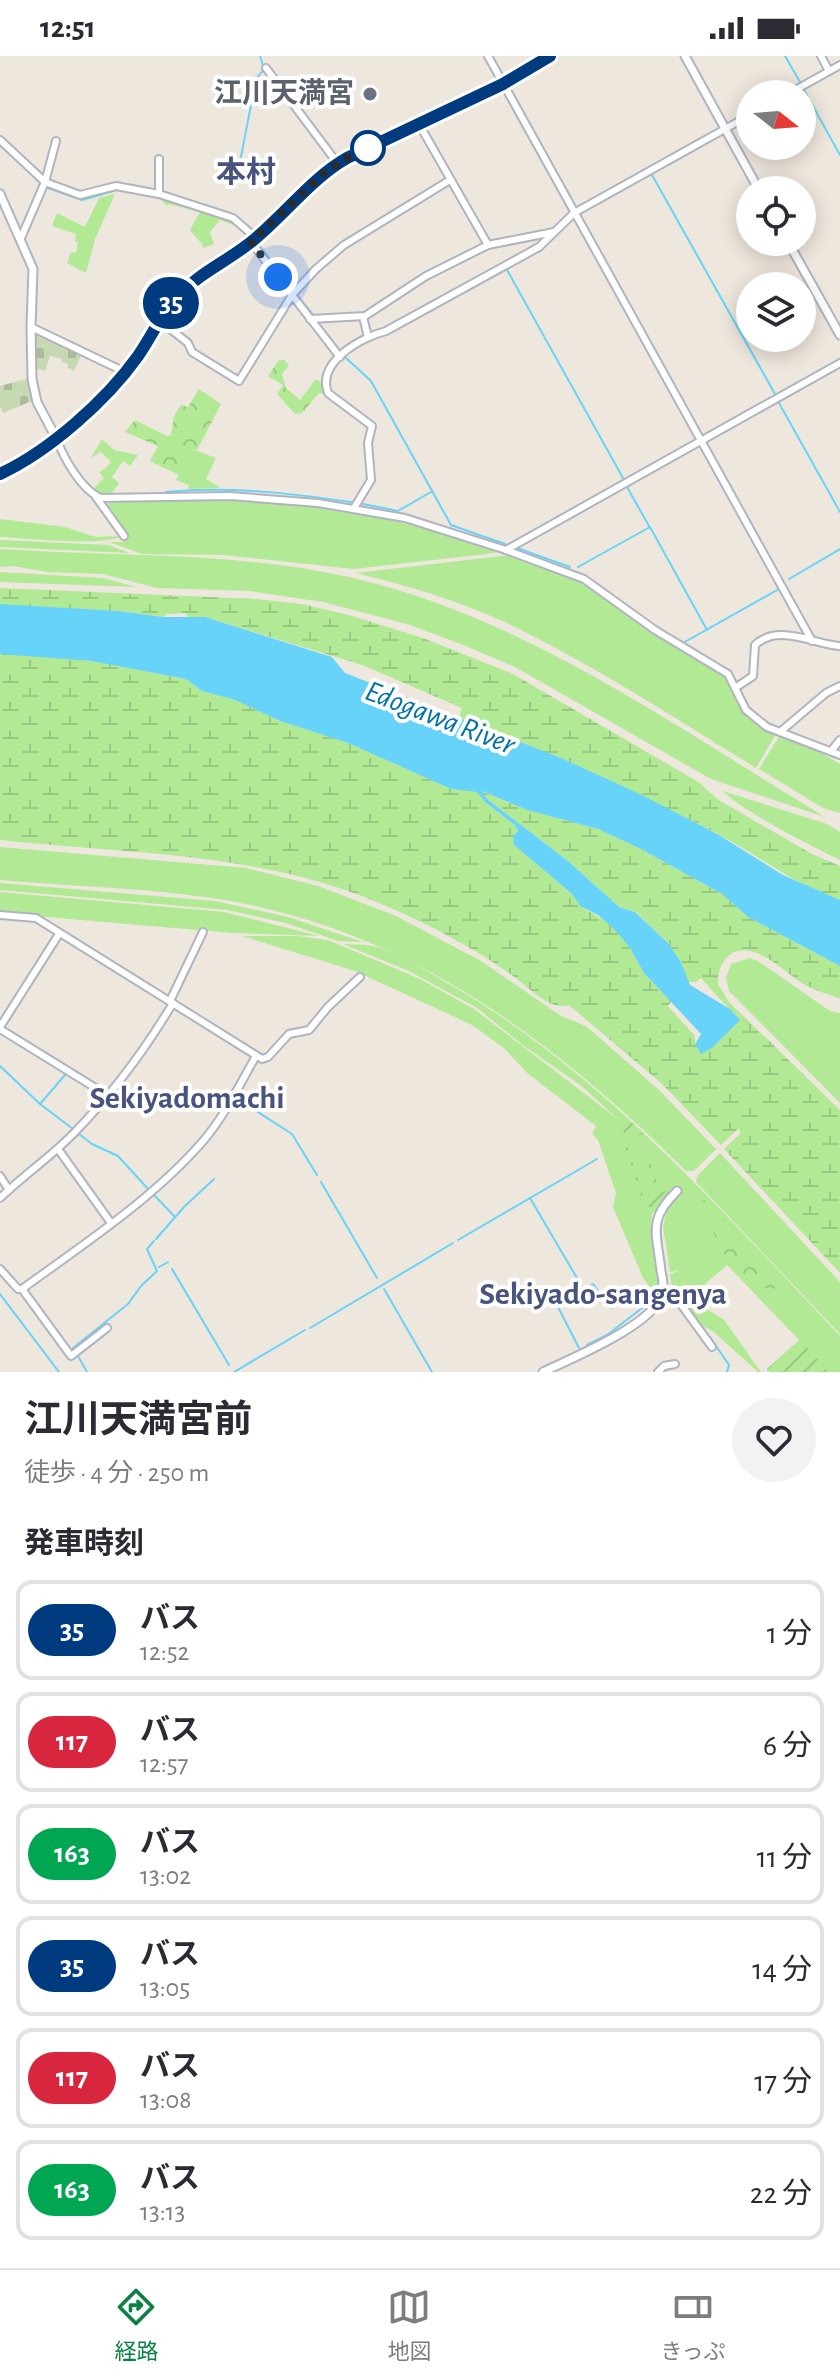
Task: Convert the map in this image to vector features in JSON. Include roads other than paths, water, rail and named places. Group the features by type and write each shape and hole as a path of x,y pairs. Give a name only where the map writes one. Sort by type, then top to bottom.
{"main road":[{"path":"0,474 56,438 98,401 125,372 159,320 185,288 254,240 338,164 503,84 550,56"}],"street":[{"path":"488,56 812,641"},
{"path":"685,56 751,176"},
{"path":"821,56 829,71"},
{"path":"813,80 840,65"},
{"path":"266,68 338,164"},
{"path":"354,508 371,480 368,443 372,426 328,393 328,373 340,357 368,337 386,331 539,247 574,213 736,123"},
{"path":"419,124 488,245"},
{"path":"0,140 45,182 80,195 116,186 159,194 244,224 292,295 340,357"},
{"path":"21,238 45,182 56,141"},
{"path":"159,159 159,194"},
{"path":"159,320 188,343 192,352 239,381 292,295 331,254 450,180"},
{"path":"0,194 33,269 31,327 34,391 42,413 79,478 124,536"},
{"path":"310,319 363,317 426,276 488,245 555,232"},
{"path":"796,256 840,335"},
{"path":"363,317 368,337"},
{"path":"31,327 125,372"},
{"path":"506,550 840,363"},
{"path":"96,497 108,500 201,495 261,497 354,508 405,518 506,550 588,581 655,630 728,674 746,710 757,721 840,755"},
{"path":"735,688 753,676 758,640 785,634 840,646"},
{"path":"780,732 826,693 840,686"},
{"path":"831,751 840,740"},
{"path":"0,915 36,918 262,1059 268,1057 289,1034 309,1030 360,977"},
{"path":"0,1198 58,1149 107,1095 172,1002 203,932"},
{"path":"59,934 0,1028 107,1095"},
{"path":"22,1289 111,1223 201,1143 256,1056"},
{"path":"58,1149 111,1223"},
{"path":"0,1176 9,1190"},
{"path":"543,1372 609,1341 657,1304 663,1291 656,1220 661,1207 677,1191"},
{"path":"0,1269 18,1289 22,1289 71,1356 107,1328"},
{"path":"663,1291 675,1296 712,1347"},
{"path":"658,1372 664,1366 675,1364"}],"water":[{"name":"Edogawa River","path":"0,604 119,611 163,617 205,617 332,657 345,673 561,758 642,795 719,835 783,875 840,900 840,966 748,917 722,894 641,849 598,829 527,810 482,791 487,799 568,861 619,907 635,912 668,943 681,962 690,985 730,1009 740,1020 712,1048 701,1054 695,1044 701,1034 644,973 616,931 598,915 580,906 572,894 514,845 513,836 518,831 515,825 477,792 451,789 348,743 280,721 235,700 202,691 186,679 91,661 0,654"}],"waterway":[{"path":"235,188 256,79 264,69 260,56"},
{"path":"785,56 799,80"},
{"path":"816,112 840,155"},
{"path":"27,170 41,183"},
{"path":"652,175 775,394"},
{"path":"48,188 82,200 117,190 155,197"},
{"path":"163,199 233,221"},
{"path":"260,246 292,289"},
{"path":"507,270 623,478"},
{"path":"297,295 314,316"},
{"path":"319,324 340,351"},
{"path":"345,357 371,381 451,525 505,544"},
{"path":"779,403 840,512"},
{"path":"627,487 649,526"},
{"path":"166,492 259,491 351,502"},
{"path":"363,504 398,511 431,492"},
{"path":"578,567 650,527 707,630"},
{"path":"517,548 570,567"},
{"path":"789,579 840,549"},
{"path":"683,643 779,589"},
{"path":"0,1066 40,1104 65,1075"},
{"path":"40,1104 73,1129"},
{"path":"247,1105 292,1134 317,1175"},
{"path":"79,1134 118,1156 149,1190"},
{"path":"458,1240 597,1159"},
{"path":"156,1239 214,1179"},
{"path":"321,1182 377,1278"},
{"path":"154,1195 174,1216"},
{"path":"530,1198 584,1290 558,1307 579,1348"},
{"path":"73,1348 128,1304 157,1271 147,1249 154,1241"},
{"path":"310,1328 453,1243"},
{"path":"159,1267 168,1262"},
{"path":"172,1269 229,1365"},
{"path":"586,1288 593,1284 612,1308"},
{"path":"384,1289 432,1372"},
{"path":"0,1294 59,1372"},
{"path":"587,1345 607,1335 650,1302"},
{"path":"234,1372 305,1330"},
{"path":"710,1337 729,1365 727,1372"},
{"path":"78,1356 87,1372"}],"place":[{"name":"江川天満宮","path":"370,94"}],"district":[{"name":"本村","path":"246,173"},
{"name":"Sekiyadomachi","path":"187,1098"},
{"name":"Sekiyado-sangenya","path":"603,1294"}]}
